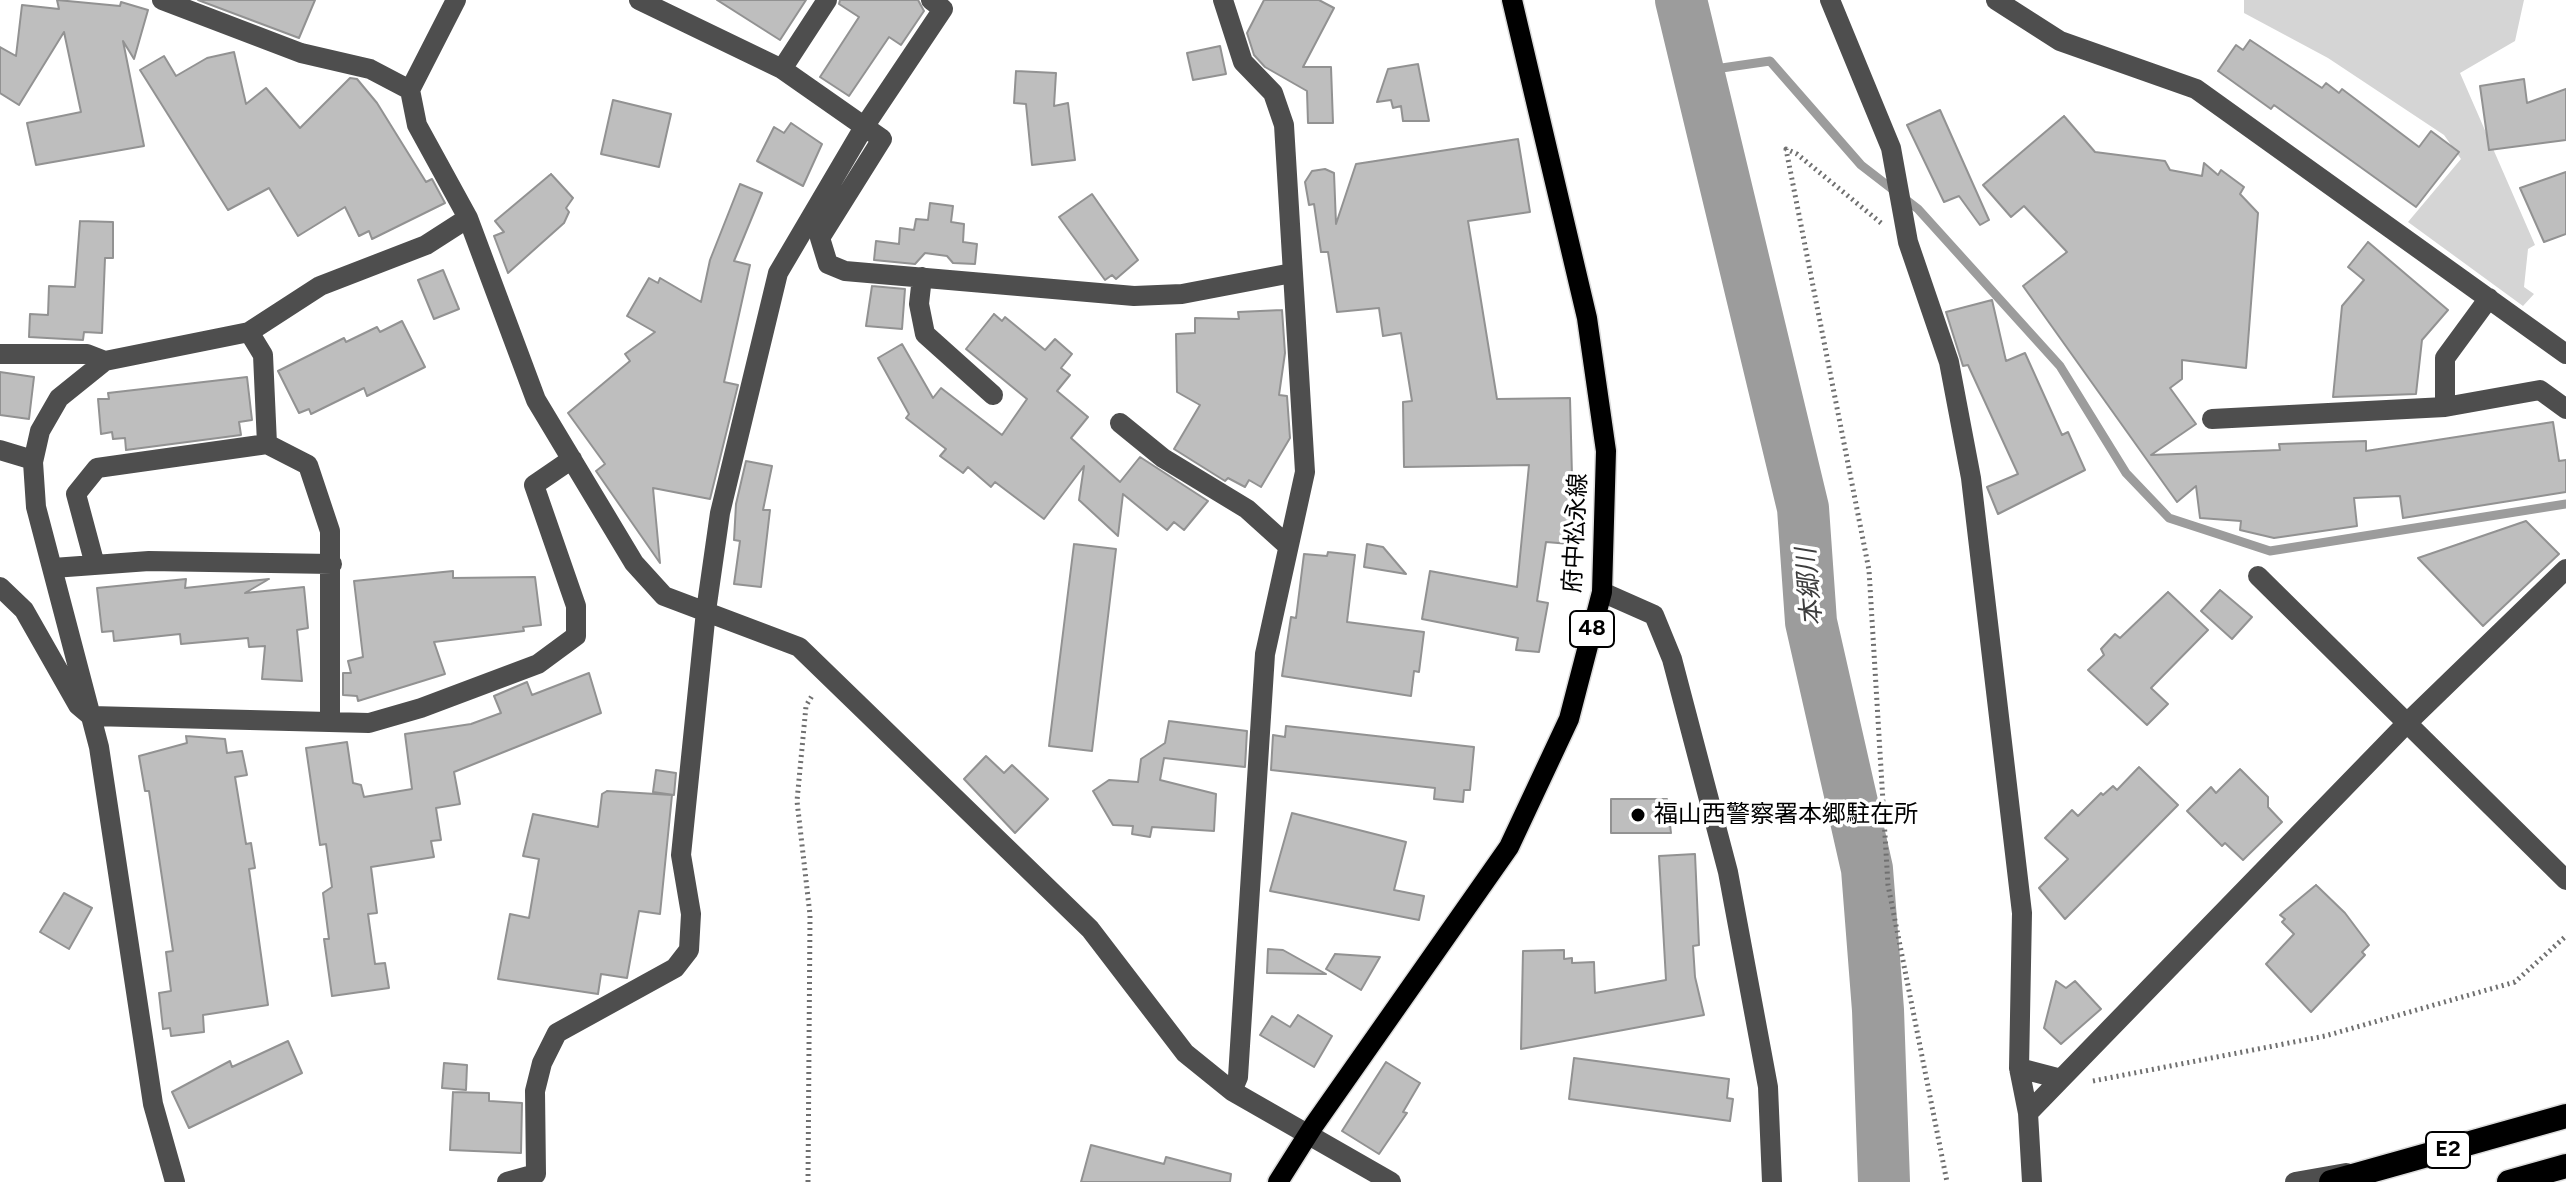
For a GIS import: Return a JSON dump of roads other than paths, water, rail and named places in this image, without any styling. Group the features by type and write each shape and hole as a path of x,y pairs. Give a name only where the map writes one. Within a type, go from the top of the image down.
{"highway":[{"name":"E2","path":"2331,1182 2566,1116"},
{"path":"2509,1182 2566,1166"}],"main road":[{"name":"府中松永線","path":"1278,1182 1307,1135 1509,847 1569,719 1602,592 1606,451 1587,318 1512,0"}],"street":[{"path":"162,0 301,53 370,69 410,90"},
{"path":"456,0 410,90 417,125 468,218 536,400 634,563 664,596 799,647 1090,929 1185,1053 1232,1091 1391,1182"},
{"path":"639,0 782,69 882,139 820,238 828,264 845,271 1134,296 1182,294 1292,273"},
{"path":"782,69 827,0"},
{"path":"507,1182 536,1174 535,1091 542,1063 557,1033 675,968 689,950 691,914 681,855 706,611 720,513 778,273 864,127 943,9 931,0"},
{"path":"1223,0 1243,62 1273,93 1284,125 1305,472 1265,654 1238,1077 1232,1091"},
{"path":"1830,0 1891,148 1908,242 1949,362 1971,478 2022,913 2019,1068 2028,1113 2032,1182"},
{"path":"1996,0 2060,41 2196,89 2566,354"},
{"path":"175,1182 153,1104 99,747 36,507 33,460 40,431 59,398 105,361 249,332 320,286 426,245 468,218"},
{"path":"922,277 919,304 925,334 993,395"},
{"path":"2445,407 2445,358 2489,298"},
{"path":"249,332 263,355 267,444"},
{"path":"0,354 87,354 105,361"},
{"path":"2212,419 2445,407 2540,390 2566,409"},
{"path":"1120,423 1163,458 1247,509 1288,546"},
{"path":"91,556 76,494 97,468 267,444 308,465 330,531 330,719"},
{"path":"0,450 33,460"},
{"path":"0,587 24,610 78,705 91,716 330,719 369,723 421,708 538,664 576,636 576,606 534,485 572,459"},
{"path":"53,568 91,556 149,561 332,564"},
{"path":"2028,1113 2407,723 2566,569"},
{"path":"2258,576 2566,880"},
{"path":"1602,592 1654,615 1672,659 1731,887 1768,1087 1772,1182"},
{"path":"2019,1068 2061,1079"},
{"path":"2295,1182 2412,1160"}],"waterway":[{"name":"本郷川","path":"1681,0 1803,508 1811,622 1867,869 1878,1010 1884,1182"},
{"path":"1701,71 1770,61 1861,165 1918,209 2060,366 2126,473 2169,518 2270,551 2566,504"}],"place":[{"name":"福山西警察署本郷駐在所","path":"1638,815"}]}
